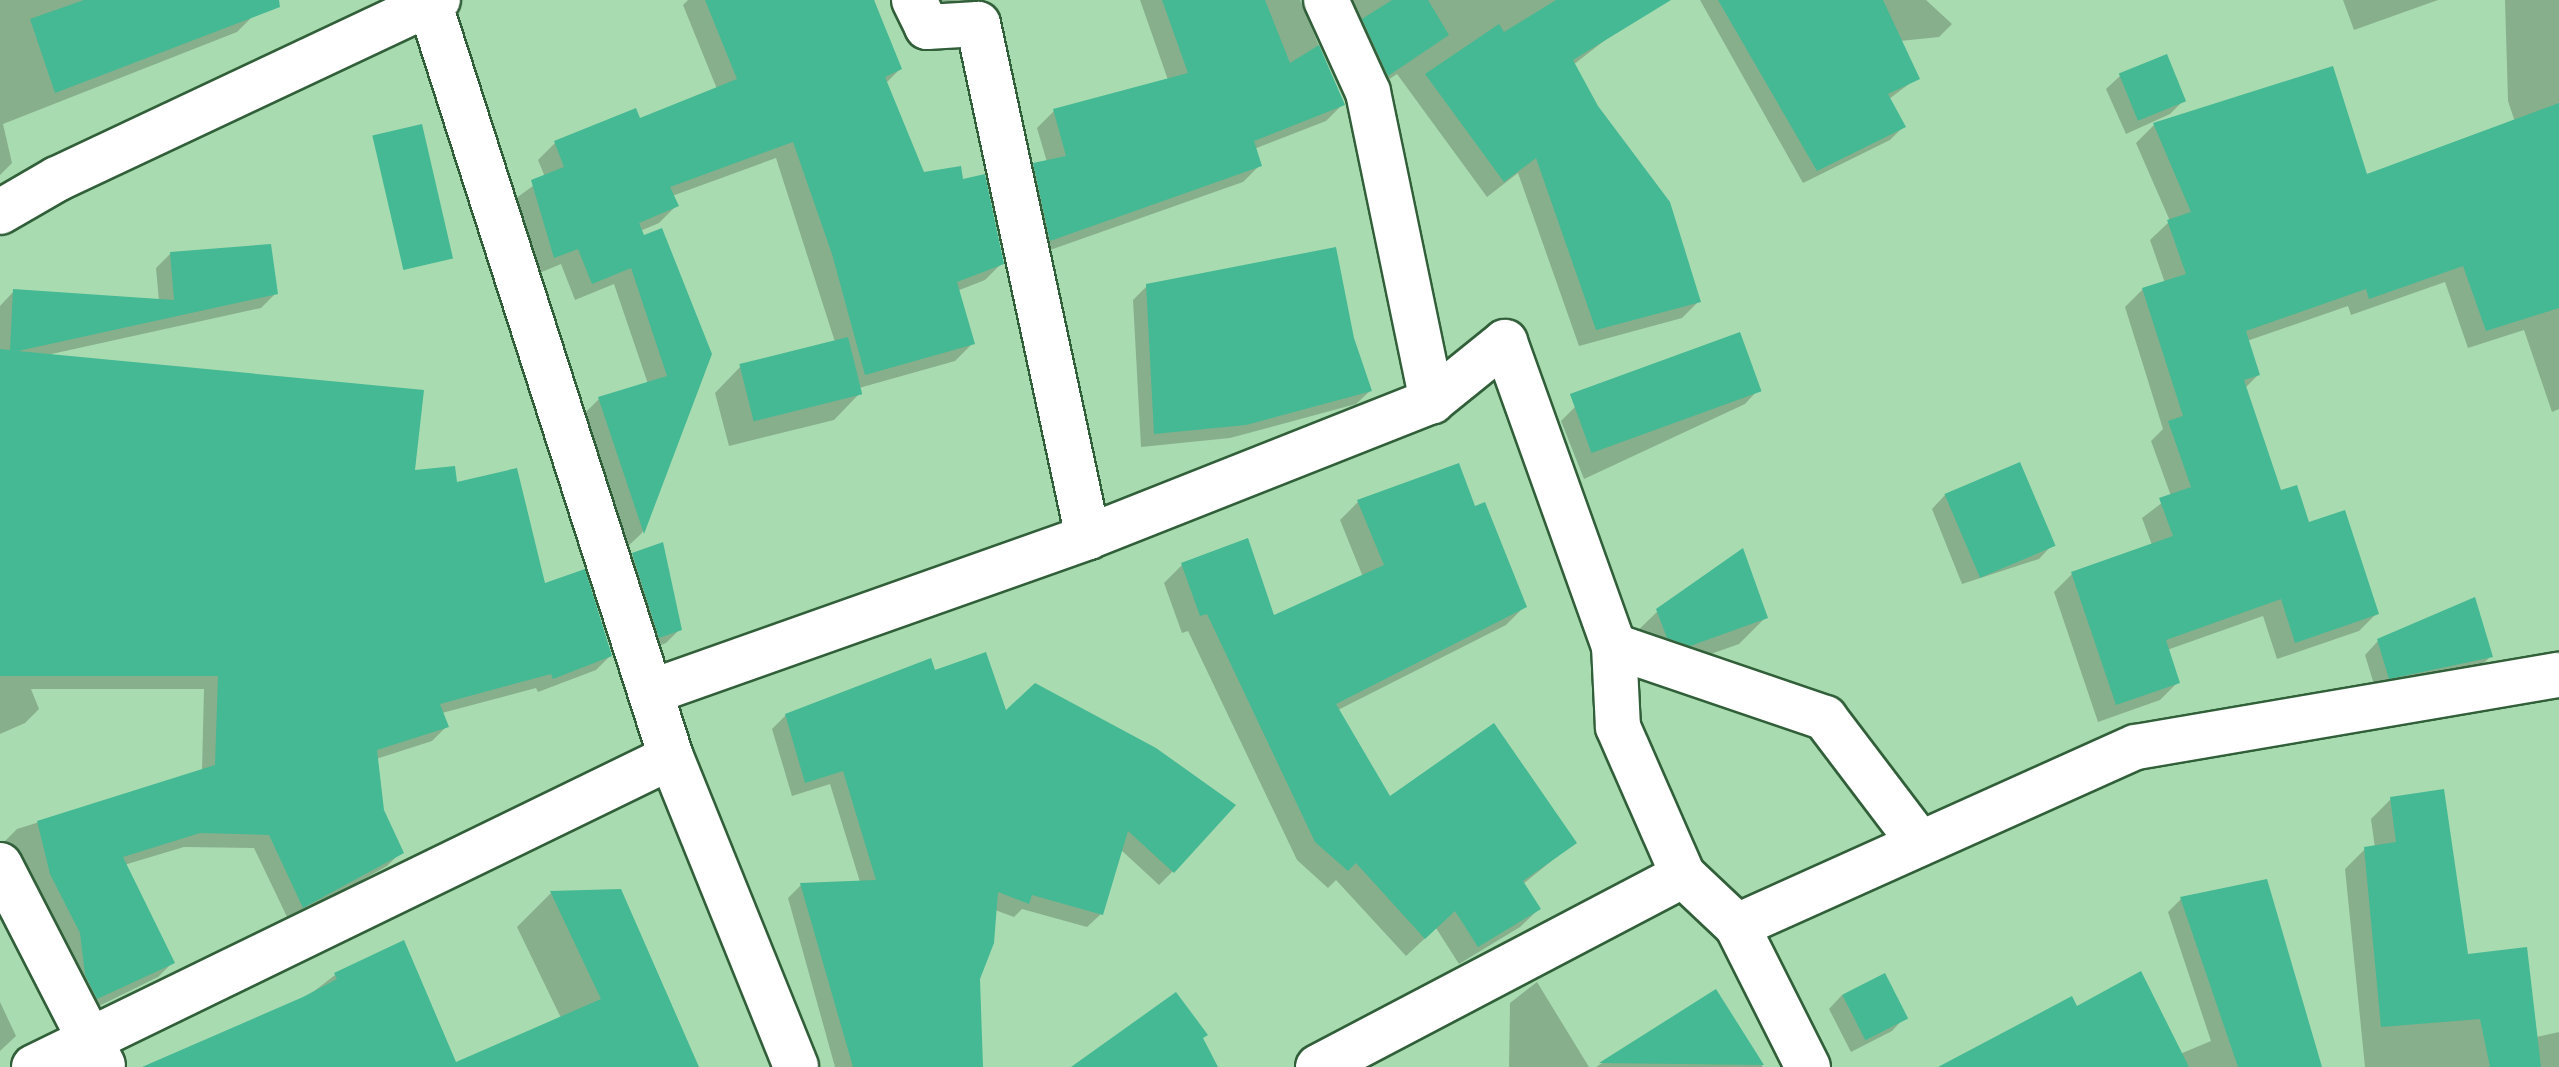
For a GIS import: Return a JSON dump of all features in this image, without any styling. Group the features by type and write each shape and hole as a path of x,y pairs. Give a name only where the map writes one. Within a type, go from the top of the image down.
{"street":[{"path":"914,0 927,27 978,24 1088,537"},
{"path":"1326,0 1368,92 1432,401"},
{"path":"0,212 57,179 434,2 671,757 796,1067"},
{"path":"651,692 1088,537 1432,401 1505,342 1614,646 1618,727 1683,875 1737,926 1808,1067"},
{"path":"1614,646 1825,718 1920,843"},
{"path":"1737,926 2136,747 2559,675"},
{"path":"34,1067 98,1053 671,757"},
{"path":"0,865 98,1053"},
{"path":"1318,1067 1683,875"}],"building":[{"path":"84,0 279,0 280,7 55,93 30,19"},
{"path":"705,0 874,0 902,69 885,77 924,172 961,166 963,179 985,174 1004,264 957,282 975,344 865,375 832,254 793,142 670,187 679,206 639,223 644,235 662,228 712,354 644,534 598,397 667,376 631,268 592,284 578,249 554,258 531,180 564,167 554,141 636,108 640,118 737,79"},
{"path":"1162,0 1265,0 1290,63 1319,45 1345,105 1254,141 1262,166 1050,241 1033,163 1066,156 1053,109 1188,73"},
{"path":"1392,0 1428,0 1449,35 1388,76 1362,19"},
{"path":"1556,0 1671,0 1573,60 1598,106 1670,202 1701,302 1596,330 1536,158 1504,182 1425,74 1499,24 1504,32"},
{"path":"1718,0 1883,0 1920,79 1888,94 1906,127 1817,171"},
{"path":"2167,54 2186,101 2138,121 2119,73"},
{"path":"2333,66 2367,174 2559,103 2559,308 2486,331 2463,266 2369,299 2366,289 2246,331 2260,375 2244,380 2281,490 2297,485 2309,522 2345,510 2379,614 2295,643 2281,599 2166,640 2180,683 2116,705 2071,572 2173,536 2159,498 2191,487 2168,421 2183,416 2142,288 2186,274 2167,220 2191,212 2153,123"},
{"path":"422,124 453,258 403,270 372,135"},
{"path":"271,244 278,294 18,351 424,390 415,470 455,466 457,482 517,468 545,583 585,569 612,656 553,679 551,674 440,704 449,727 377,750 384,810 404,853 303,908 269,835 200,833 123,857 175,963 97,999 85,975 80,933 50,874 37,821 215,765 218,676 0,676 0,349 10,350 13,289 174,300 170,252"},
{"path":"1336,247 1354,338 1372,391 1246,425 1154,434 1146,284"},
{"path":"1740,332 1762,391 1591,453 1570,394"},
{"path":"848,337 862,394 754,421 739,364"},
{"path":"2020,462 2056,546 1980,578 1945,494"},
{"path":"1459,463 1475,506 1485,502 1527,607 1336,704 1390,796 1494,723 1577,843 1523,881 1541,909 1478,947 1455,911 1425,939 1356,863 1348,871 1315,842 1207,614 1200,616 1181,563 1248,538 1274,615 1384,565 1357,500"},
{"path":"663,542 682,630 659,638 632,553"},
{"path":"1743,548 1768,618 1690,646 1667,638 1656,609"},
{"path":"2475,597 2493,657 2389,679 2377,639"},
{"path":"986,652 1006,710 1035,683 1156,748 1236,805 1174,873 1128,831 1103,915 1032,895 1029,904 998,892 994,943 980,979 983,1067 853,1067 800,883 876,880 843,771 805,783 785,714 931,658 935,670"},
{"path":"2444,789 2468,954 2527,947 2541,1067 2490,1067 2480,1019 2381,1027 2364,847 2396,842 2390,797"},
{"path":"2267,879 2322,1067 2238,1067 2180,897"},
{"path":"621,889 699,1067 142,1067 303,997 337,979 334,973 404,940 456,1062 601,999 550,891"},
{"path":"2141,971 2189,1067 1938,1067 2072,996 2077,1006"},
{"path":"1885,973 1908,1018 1865,1040 1842,995"},
{"path":"1716,989 1764,1065 1599,1063"},
{"path":"1176,992 1208,1035 1203,1038 1218,1067 1071,1067"}]}
